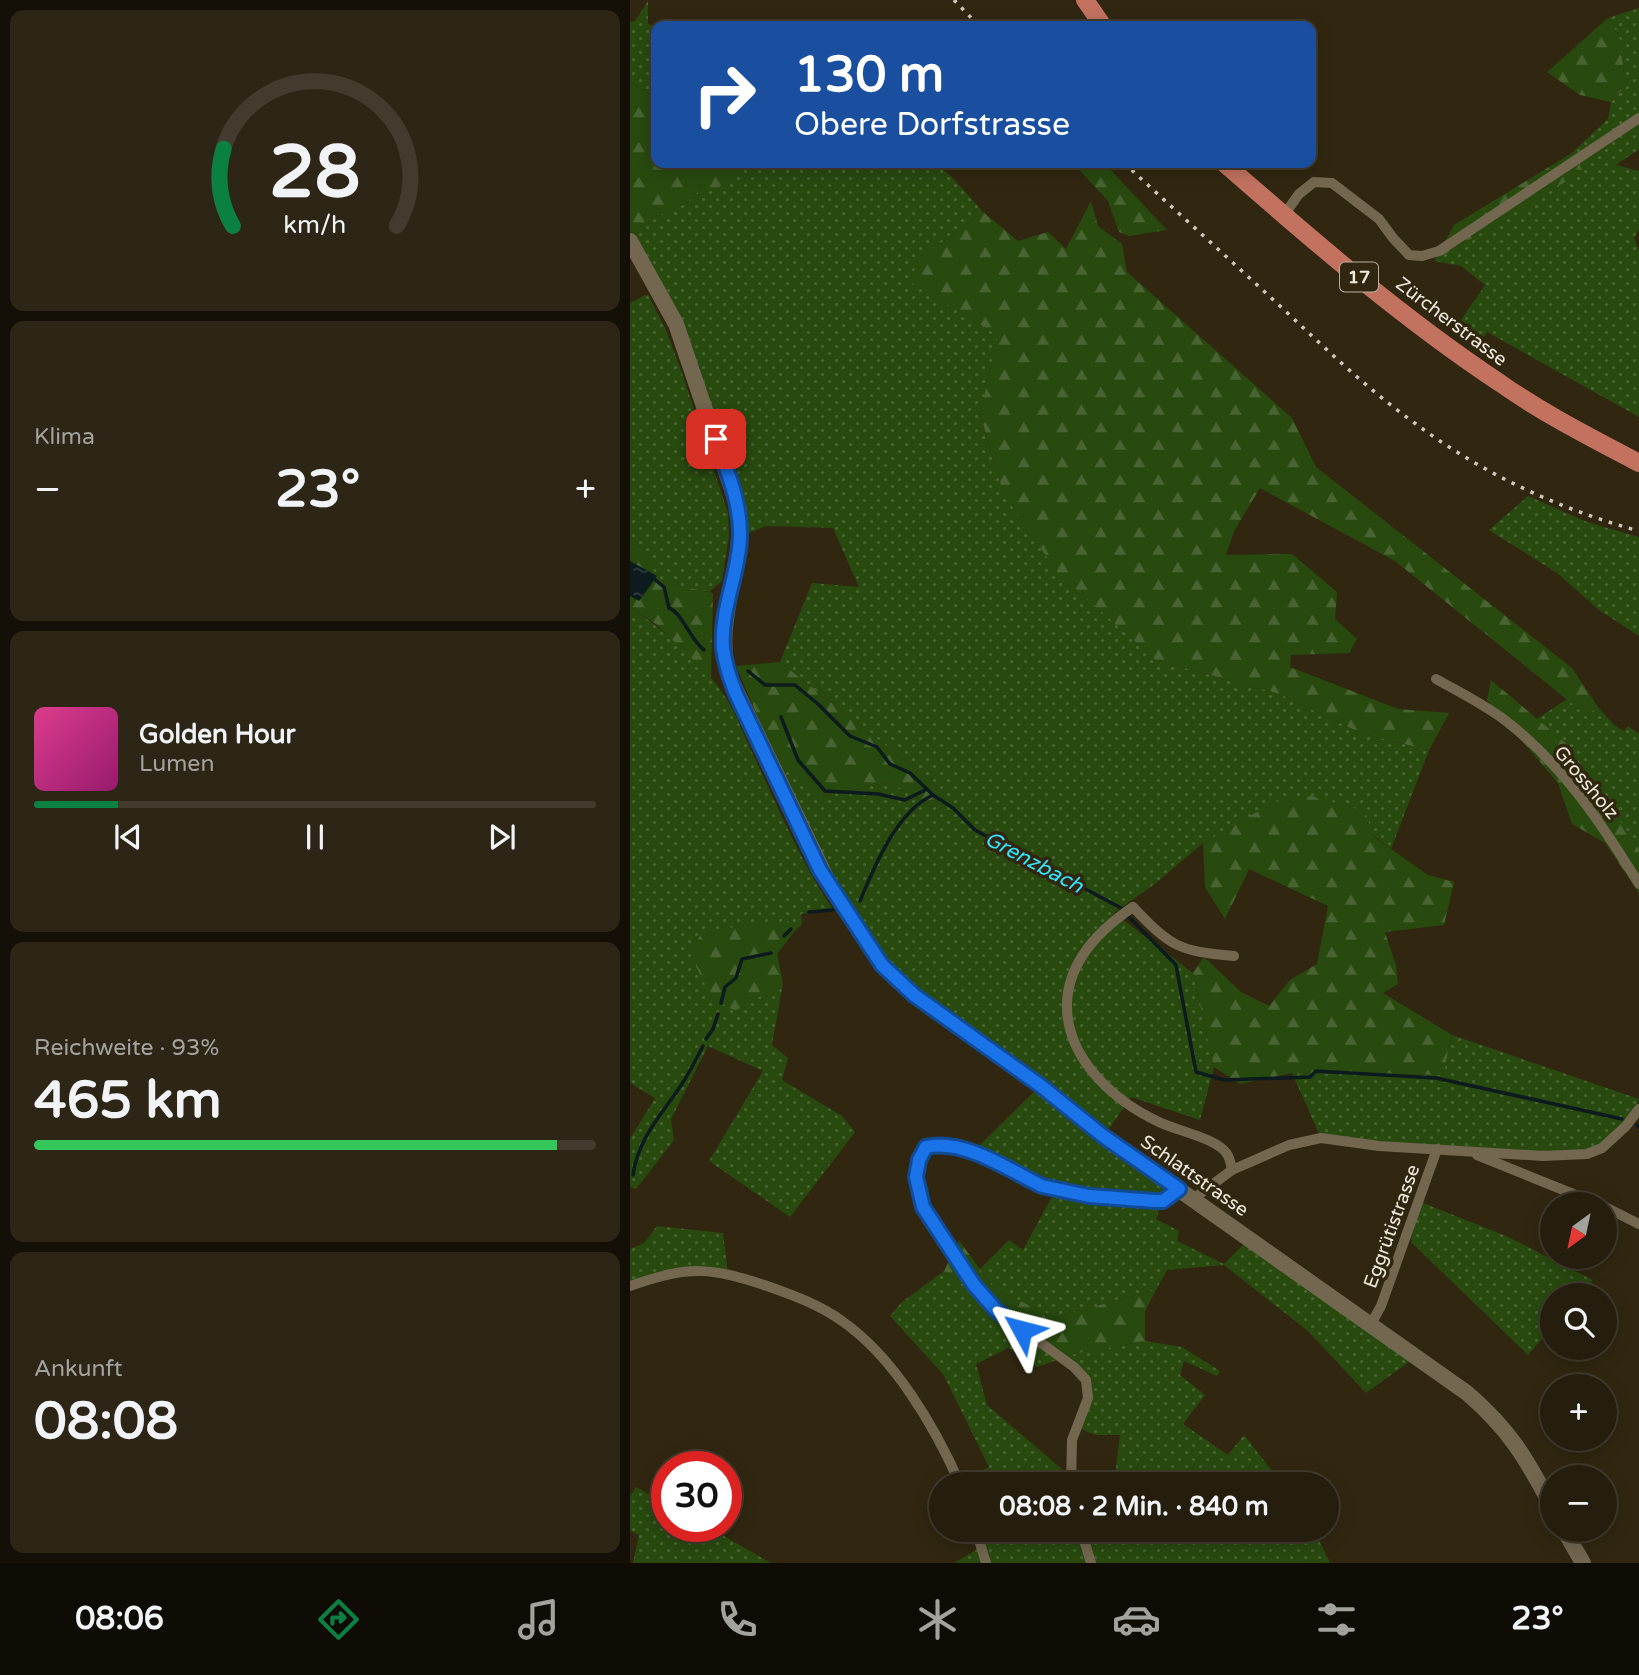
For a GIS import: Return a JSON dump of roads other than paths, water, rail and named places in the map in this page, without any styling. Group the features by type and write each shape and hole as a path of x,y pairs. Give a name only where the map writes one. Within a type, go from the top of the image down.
{"main road":[{"path":"1085,0 1099,21"},
{"name":"Zürcherstrasse","path":"1230,168 1438,340 1490,377 1581,433 1639,463"}],"street":[{"path":"1284,215 1299,194 1314,182 1332,183 1379,219 1392,238 1409,255 1422,256 1439,251 1639,118"},
{"name":"Schlattstrasse","path":"630,241 676,324 738,507 739,554 723,636 729,676 820,870 882,965 914,995 1041,1086 1103,1136 1467,1393 1507,1431 1540,1485"},
{"name":"Grossholz","path":"1436,679 1505,720 1558,768 1611,838 1639,884"},
{"path":"1232,1170 1228,1155 1220,1147 1158,1122 1100,1080 1085,1062 1072,1039 1068,993 1076,968 1090,945 1111,923 1133,907 1175,946 1189,951 1234,956"},
{"name":"Eggrütistrasse","path":"1371,1324 1381,1306 1437,1149 1543,1156 1587,1154 1602,1148 1626,1126 1639,1109"},
{"path":"1193,1199 1232,1170 1289,1145 1321,1138 1379,1146 1437,1149"},
{"path":"1071,1472 1072,1440 1088,1398 1086,1380 1074,1367 996,1310 974,1285 923,1207 916,1177 919,1160 926,1147 940,1144 958,1147 1056,1191 1163,1201 1179,1189"},
{"path":"1468,1151 1569,1192"},
{"path":"1617,1213 1639,1224"},
{"path":"630,1286 683,1272 712,1271 736,1276 792,1295 834,1315 866,1342 904,1386 930,1425 954,1472"},
{"path":"980,1542 986,1563"},
{"path":"1085,1542 1091,1563"},
{"path":"1571,1542 1583,1563"}],"water":[{"path":"630,561 657,576 639,601 630,596"}],"waterway":[{"path":"653,578 664,587 669,608 678,615 704,650"},
{"path":"748,671 765,685 795,685 850,736 877,747 890,764 910,773 933,795"},
{"path":"781,717 798,760 825,791 878,794 905,800 927,789"},
{"name":"Grenzbach","path":"860,901 888,841 908,814 933,795 953,808 975,830 1121,908"},
{"path":"809,912 833,910"},
{"path":"1128,916 1176,965 1196,1072 1224,1080 1310,1077 1316,1071 1436,1078 1622,1119"},
{"path":"784,936 791,929"},
{"path":"721,1003 725,987 736,978 742,959 771,953"},
{"path":"706,1039 718,1014"},
{"path":"633,1175 645,1138 685,1079 703,1046"}],"railway":[{"path":"954,0 974,21"},
{"path":"1129,168 1346,367 1416,424 1468,459 1523,488 1580,512 1639,531"}]}
